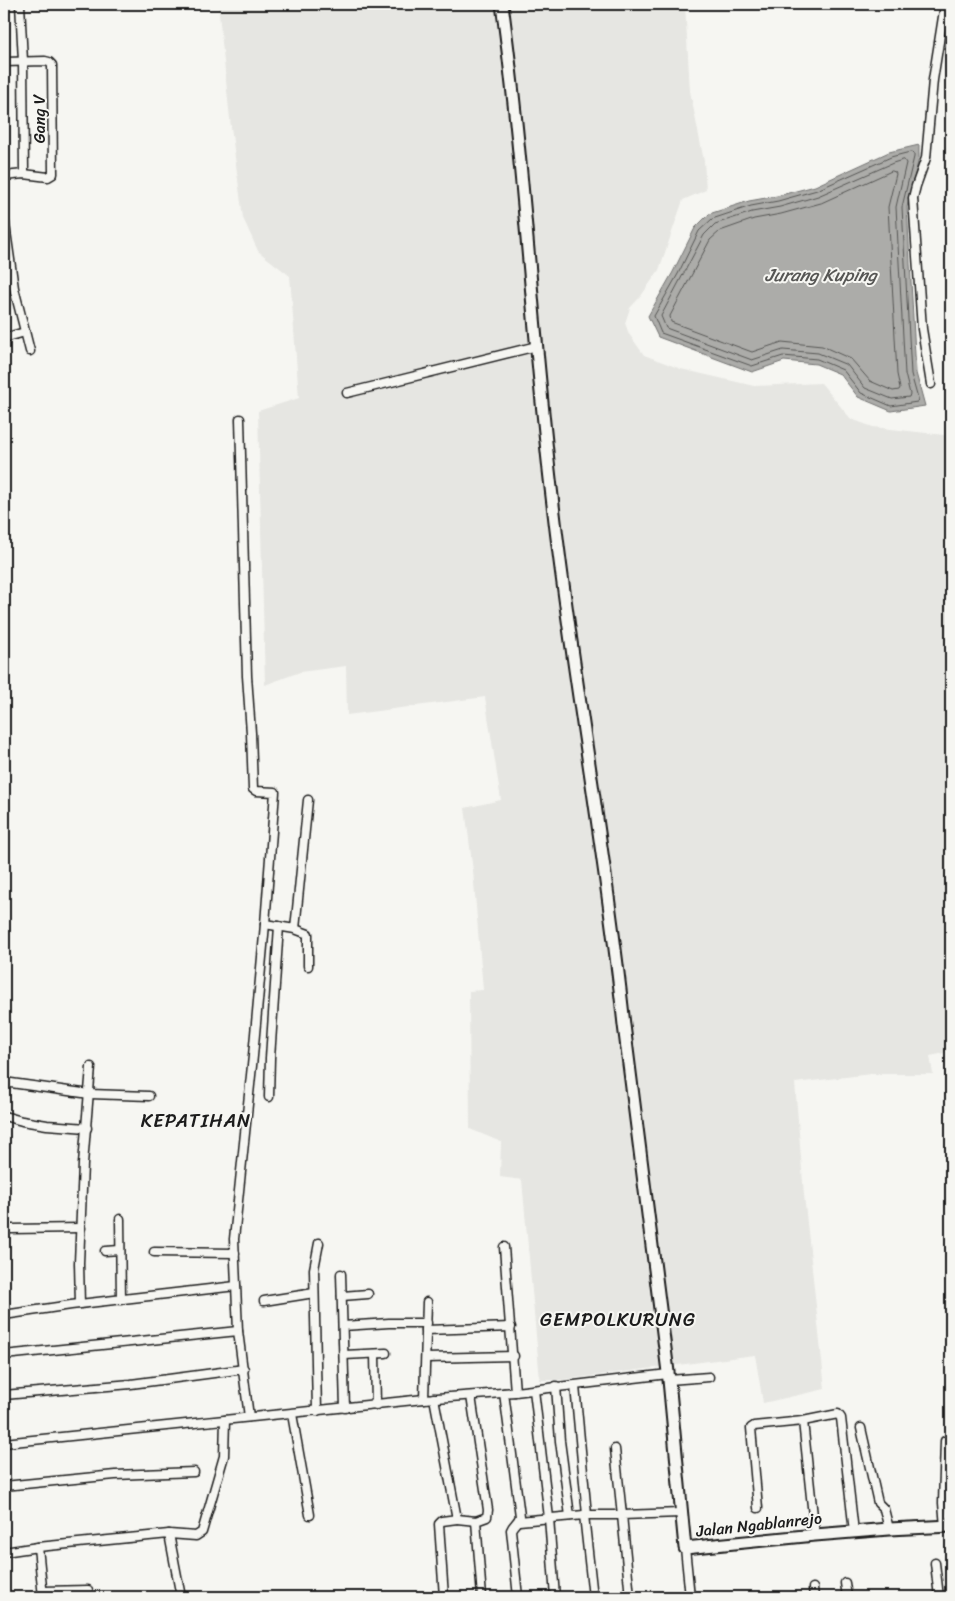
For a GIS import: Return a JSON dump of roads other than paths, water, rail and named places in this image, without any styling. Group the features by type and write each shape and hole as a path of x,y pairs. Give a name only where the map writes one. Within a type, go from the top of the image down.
{"street":[{"path":"4,176 24,174 20,4"},
{"name":"Jalan Ngablanrejo","path":"502,4 520,160 546,444 560,566 618,967 669,1377 685,1548 889,1529 948,1527"},
{"path":"931,384 922,329 913,198 926,158 933,80 945,4"},
{"path":"4,62 22,61"},
{"name":"Gang V","path":"22,61 45,61 51,63 53,68 53,174 48,177 24,174"},
{"path":"4,217 14,288 30,351"},
{"path":"4,338 25,332"},
{"path":"347,393 537,346"},
{"path":"240,420 247,676 252,733 253,789 256,791 276,792 245,1147 234,1239 238,1330 249,1417"},
{"path":"295,929 308,800"},
{"path":"265,924 295,929 308,934 308,966"},
{"path":"269,1097 279,926"},
{"path":"253,1056 270,1058"},
{"path":"80,1304 83,1164 92,1067"},
{"path":"4,1082 90,1094 149,1096"},
{"path":"4,1116 47,1125 87,1128"},
{"path":"120,1219 121,1300"},
{"path":"11,1229 81,1228"},
{"path":"317,1411 314,1270 319,1243"},
{"path":"504,1247 514,1356 515,1392"},
{"path":"105,1251 120,1250"},
{"path":"154,1252 235,1253"},
{"path":"341,1274 345,1408"},
{"path":"4,1315 236,1286"},
{"path":"264,1301 314,1293"},
{"path":"342,1296 368,1294"},
{"path":"424,1399 427,1302"},
{"path":"343,1326 390,1323 427,1327 511,1327"},
{"path":"4,1356 238,1330"},
{"path":"344,1355 386,1353"},
{"path":"375,1354 376,1405"},
{"path":"426,1358 514,1356"},
{"path":"4,1395 131,1384 244,1369"},
{"path":"4,1443 434,1398 515,1392 556,1386 575,1386 669,1377 709,1377"},
{"path":"556,1386 560,1440 570,1516"},
{"path":"575,1386 593,1597"},
{"path":"534,1390 549,1518 555,1597"},
{"path":"504,1393 520,1516 519,1522"},
{"path":"444,1597 439,1524 442,1521 457,1519 476,1521 487,1517 488,1510 471,1396"},
{"path":"434,1398 457,1519"},
{"path":"292,1414 310,1515"},
{"path":"758,1508 751,1428 838,1414 840,1416 854,1532"},
{"path":"4,1552 169,1534 196,1536 202,1532 224,1456 225,1420"},
{"path":"803,1421 815,1535"},
{"path":"861,1428 878,1503 884,1510 889,1529"},
{"path":"948,1527 944,1503 945,1441 951,1439"},
{"path":"615,1449 630,1597"},
{"path":"4,1486 115,1475 194,1472"},
{"path":"518,1597 511,1530 512,1526 519,1522 586,1515 622,1516 681,1513"},
{"path":"476,1521 482,1597"},
{"path":"169,1534 181,1597"},
{"path":"38,1547 43,1594 88,1590"},
{"path":"685,1548 690,1597"},
{"path":"935,1563 939,1597"},
{"path":"845,1583 847,1597"},
{"path":"813,1588 814,1597"}],"water":[{"name":"Jurang Kuping","path":"919,145 919,158 907,207 916,373 925,406 891,411 858,397 840,374 816,364 784,361 752,372 658,337 648,316 695,228 709,214 749,201 815,186 889,152"}],"district":[{"name":"KEPATIHAN","path":"196,1120"},
{"name":"GEMPOLKURUNG","path":"618,1319"}]}
